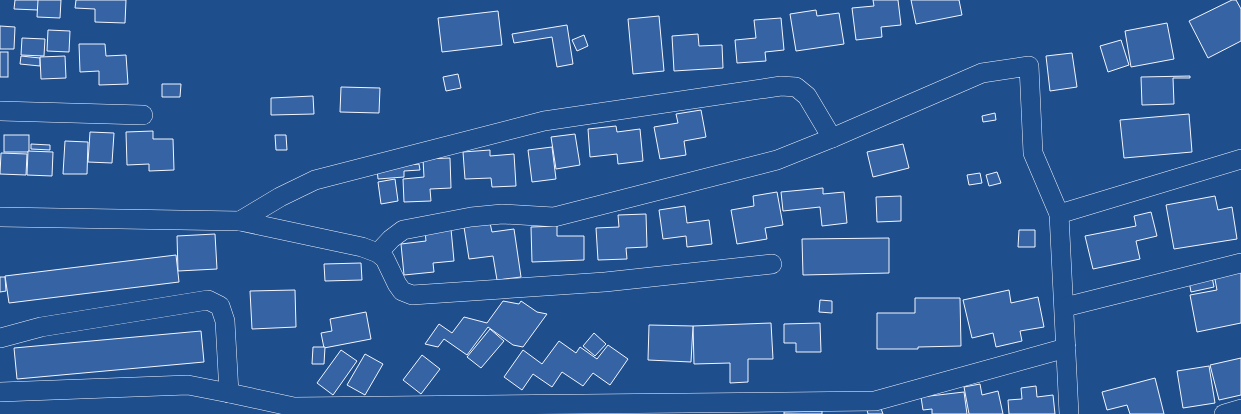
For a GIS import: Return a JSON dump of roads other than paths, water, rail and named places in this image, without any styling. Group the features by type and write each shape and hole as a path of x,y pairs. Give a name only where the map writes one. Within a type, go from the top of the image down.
{"street":[{"path":"378,253 402,230 471,217 502,214 554,217 777,160 832,138 982,73 1029,66 1032,153 1059,214 1065,308 1069,414"},
{"path":"240,221 280,197 315,180 544,121 781,86 796,87 807,96 832,138"},
{"path":"0,111 143,115"},
{"path":"1059,214 1241,159"},
{"path":"0,217 240,221 362,247 378,253 385,260 402,291 412,295 605,282 772,264"},
{"path":"1065,308 1241,264"},
{"path":"0,338 41,327 208,300 220,306 225,321 229,392"},
{"path":"0,392 188,385 229,392 294,407 875,401 1066,348"},
{"path":"1224,414 1241,409"}]}
